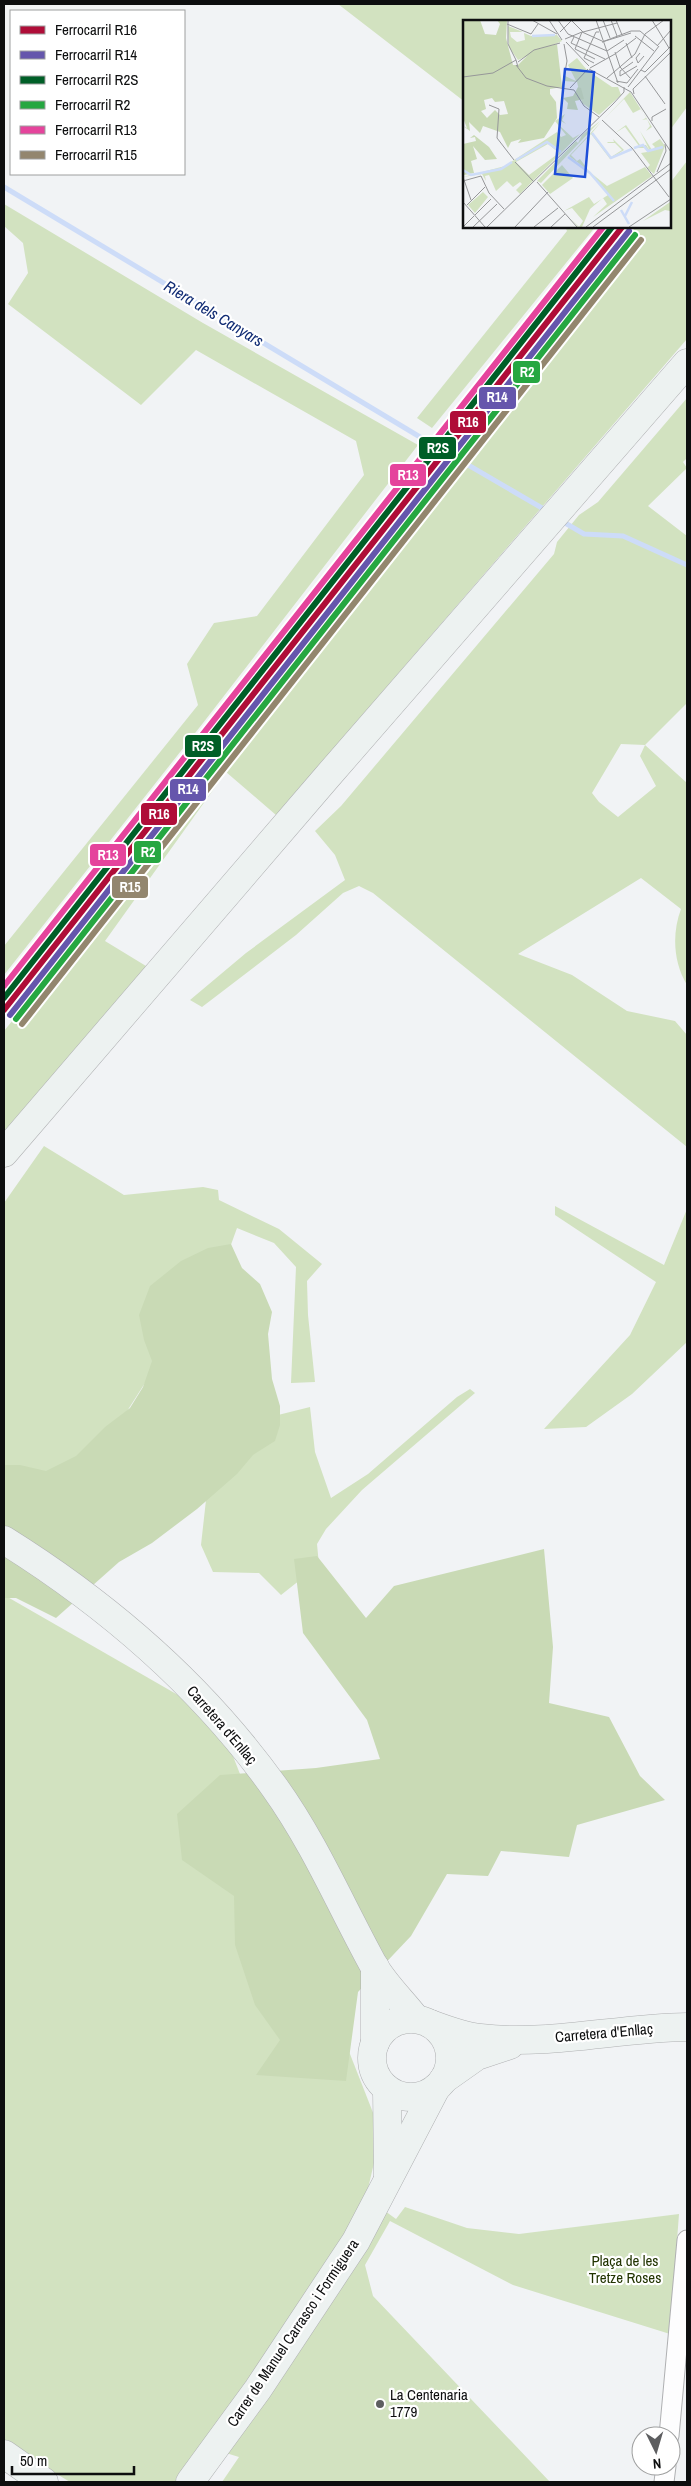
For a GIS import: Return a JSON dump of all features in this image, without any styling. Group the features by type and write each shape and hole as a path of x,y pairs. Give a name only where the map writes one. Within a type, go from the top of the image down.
{"street":[{"path":"4,1153 327,777 687,363"},
{"name":"Carretera d'Enllaç","path":"4,1540 45,1565 104,1608 159,1656 218,1718 275,1788 330,1876 375,1967 424,2022 478,2038 522,2041 607,2031 685,2032"},
{"name":"Carretera d'Enllaç","path":"375,1967 375,2043"},
{"path":"403,2020 424,2022 447,2042 450,2056 449,2066 440,2084 426,2094 413,2097 400,2095 387,2089 374,2068 372,2056 375,2043 382,2032 392,2024 403,2020"},
{"name":"Carretera d'Enllaç","path":"440,2084 477,2056 522,2041"},
{"name":"Carrer de Manuel Carrasco i Formiguera","path":"190,2482 258,2388 344,2260 440,2084"},
{"name":"Carrer de Manuel Carrasco i Formiguera","path":"387,2089 388,2177"},
{"path":"670,2426 687,2240"},
{"path":"4,2454 44,2482"},
{"path":"4,2476 12,2482"}],"green space":[{"path":"338,4 687,4 687,107 671,129 671,20 463,20 463,100"},
{"path":"687,161 687,339 276,815 226,772 105,941 146,966 88,1040 4,1135 4,1031 85,931 634,228 671,228 671,182"},
{"path":"4,204 203,323 418,445 203,723 4,975 4,946 198,705 187,664 214,623 257,616 364,475 356,441 196,350 141,405 8,304 28,273 23,243 4,226"},
{"path":"566,228 594,228 432,428 417,418 567,231"},
{"path":"687,398 687,458 683,462 687,468 648,506 687,536 687,703 645,745 687,783 687,985 679,967 675,947 676,928 681,909 641,878 518,954 572,975 627,1011 675,1021 687,1035 687,1147 373,893 359,886 343,893 296,935 202,1007 190,1000 246,953 345,880 335,855 315,831 341,806 554,554 557,542 579,515 598,502","holes":["621,744 645,745 640,756 656,786 618,817 599,802 592,793"]},
{"path":"44,1146 124,1195 203,1187 218,1190 219,1200 279,1229 322,1264 307,1281 308,1315 315,1382 291,1383 296,1267 274,1243 237,1228 228,1253 122,1419 82,1458 41,1478 4,1480 4,1203"},
{"path":"555,1206 664,1265 687,1209 687,1342 632,1394 586,1427 544,1429 630,1335 656,1282 555,1215"},
{"path":"231,1244 242,1268 260,1284 272,1312 268,1334 272,1379 280,1406 280,1425 275,1441 253,1455 237,1474 197,1509 152,1543 119,1562 56,1618 16,1598 4,1598 4,1465 20,1465 46,1471 76,1456 105,1427 130,1408 143,1387 152,1361 144,1340 139,1315 150,1286 181,1261 208,1248"},
{"path":"470,1389 475,1393 362,1490 326,1529 317,1544 319,1565 281,1595 259,1573 213,1572 201,1545 207,1491 274,1416 310,1407 315,1452 331,1498 368,1474 457,1397"},
{"path":"544,1549 553,1647 549,1703 609,1717 640,1776 665,1800 577,1825 569,1857 501,1851 488,1876 447,1874 411,1936 358,1992 346,2081 256,2075 280,2040 255,2005 235,1945 234,1896 182,1860 177,1814 220,1775 316,1768 380,1759 367,1720 303,1633 294,1559 317,1556 366,1618 394,1586"},
{"path":"4,1595 218,1718 381,2133 366,2197 306,2307 179,2482 70,2482 4,2442"},
{"name":"Plaça de les Tretze Roses","path":"405,2207 467,2228 519,2234 679,2214 670,2334 513,2285 390,2221 365,2265 373,2296 550,2482 222,2482 239,2457 226,2453 385,2211 396,2219"}],"waterway":[{"name":"Riera dels Canyars","path":"4,187 425,440"},
{"name":"Riera dels Canyars","path":"451,455 547,511"},
{"name":"Riera dels Canyars","path":"560,520 584,534 623,536 687,565"}],"rail line":[{"name":"R13","path":"4,986 602,228"},
{"name":"R2S","path":"4,998 611,228"},
{"name":"R16","path":"4,1010 621,228"},
{"name":"R14","path":"10,1015 629,231"},
{"name":"R2","path":"16,1019 635,235"},
{"name":"R15","path":"22,1024 641,240"}],"place":[{"name":"La Centenaria 1779","path":"380,2404"}]}
